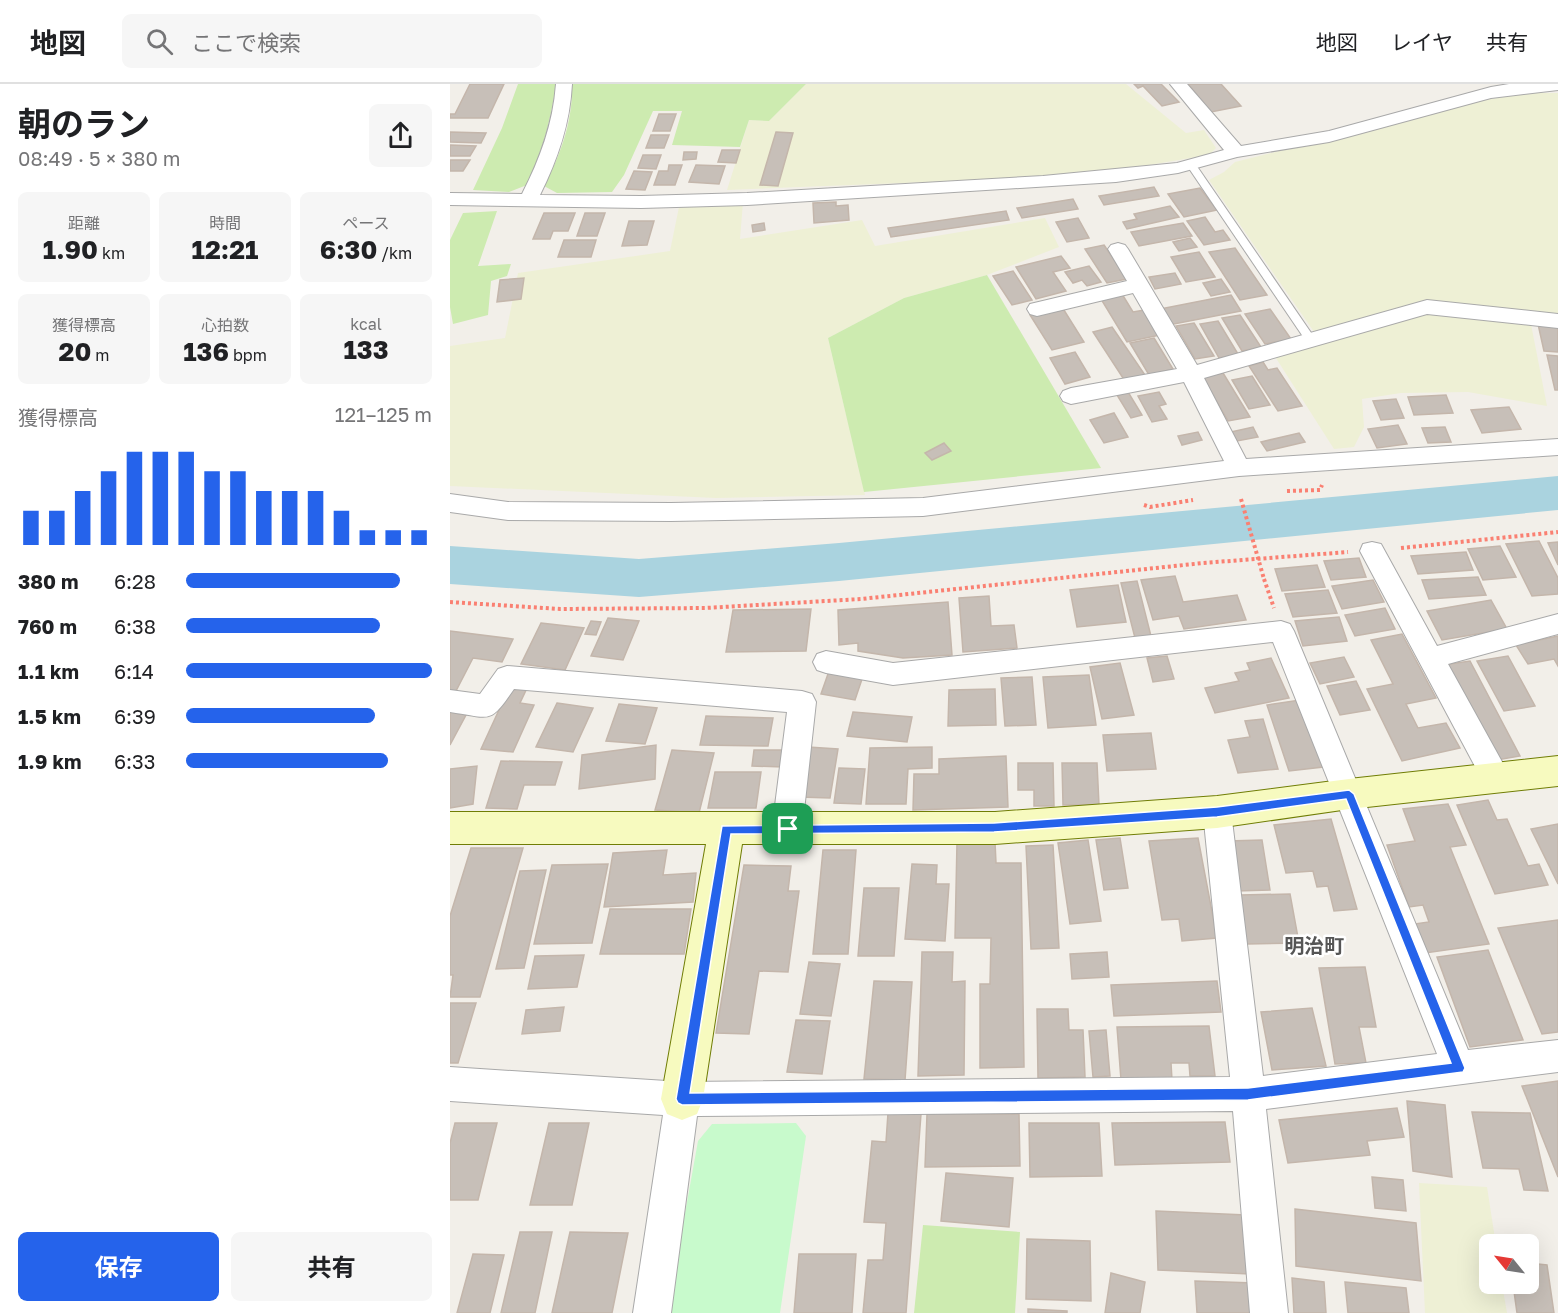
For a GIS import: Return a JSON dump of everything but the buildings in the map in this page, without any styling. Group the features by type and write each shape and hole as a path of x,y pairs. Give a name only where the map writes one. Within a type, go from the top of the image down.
{"street":[{"path":"528,200 553,147 561,118 564,84"},
{"path":"1178,84 1236,152"},
{"path":"450,199 640,202 759,198 1106,177 1191,164 1236,152 1295,143 1372,125 1495,90 1558,85"},
{"path":"1118,249 1191,374 1239,468"},
{"path":"1038,309 1139,285"},
{"path":"1071,396 1191,374 1427,308 1558,321"},
{"path":"450,503 520,511 671,512 923,507 1239,468 1558,447"},
{"path":"1372,551 1496,778"},
{"path":"1432,658 1558,624"},
{"path":"826,662 892,674 1281,631 1459,1068"},
{"path":"450,701 487,706 507,677 802,702 788,829"},
{"path":"450,828 726,830 994,828 1217,812 1349,794 1558,771"},
{"path":"1217,812 1269,1313"},
{"path":"652,1313 682,1099 726,830"},
{"path":"450,1084 682,1099 1248,1094 1558,1056"}],"lane":[{"path":"1191,164 1312,342"}],"path":[{"path":"1241,499 1264,579"},
{"path":"450,602 560,609 705,608 861,599 1203,563 1372,551 1558,532"}],"green space":[{"path":"518,84 556,84 545,136 527,185 509,192 473,190 502,128"},
{"path":"572,84 806,84 769,121 749,120 740,147 672,145 682,111 653,111 624,175 612,192 557,193 544,186 565,137 572,98"},
{"path":"806,84 1126,84 1186,133 1204,130 1216,148 1209,155 1149,165 1031,178 727,190 749,120 769,121"},
{"path":"1527,93 1558,93 1558,317 1529,314 1547,406 1468,392 1401,393 1362,399 1364,427 1354,447 1334,449 1274,355 1321,342 1209,180 1224,172 1235,162 1485,100"},
{"path":"743,202 740,239 862,220 875,246 1045,218 1059,247 987,275 904,298 828,338 865,495 716,498 450,486 450,346 505,338 518,273 670,251 679,207"},
{"path":"497,211 478,266 511,264 507,276 491,281 488,315 453,324 450,307 450,240 463,213"},
{"path":"987,275 1101,468 864,492 828,338 904,298"},
{"path":"796,1123 806,1136 780,1313 667,1313 698,1141 712,1124"},
{"path":"1419,1183 1487,1187 1494,1234 1479,1234 1479,1294 1504,1294 1507,1313 1425,1313"},
{"path":"923,1225 1020,1232 1015,1313 914,1313"}],"waterway":[{"path":"450,565 639,578 839,562 1558,493"}],"district":[{"name":"明治町","path":"1314,945"}],"route":[{"path":"1349,794 1459,1068 1248,1094 682,1099 726,830 788,829 994,828 1217,812 1349,794"}]}
